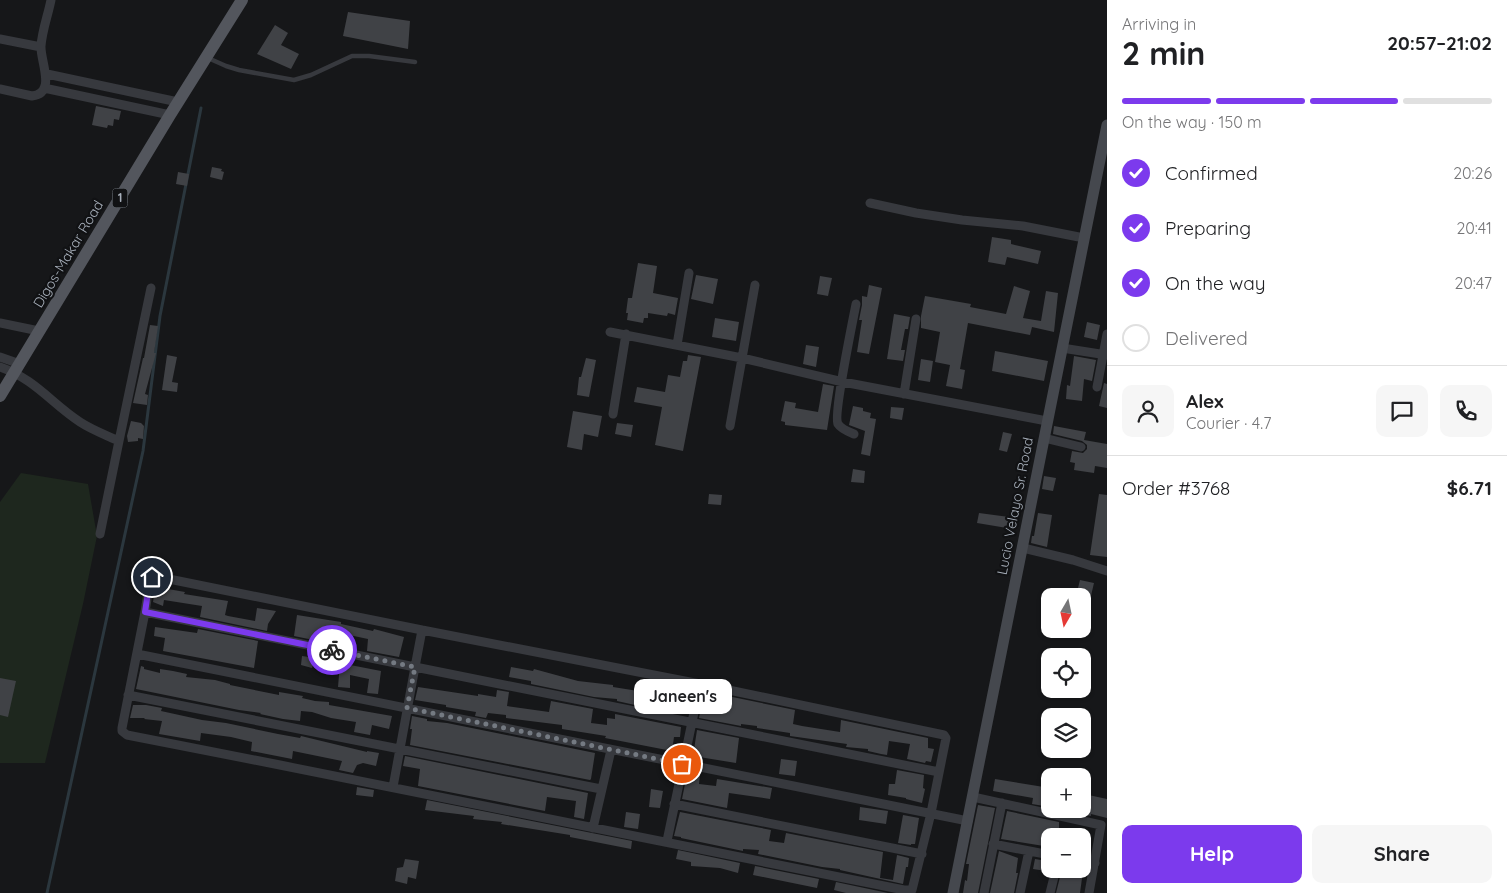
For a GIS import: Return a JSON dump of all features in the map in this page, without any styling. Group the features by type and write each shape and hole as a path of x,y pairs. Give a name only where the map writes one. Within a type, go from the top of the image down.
{"main road":[{"name":"Digos-Makar Road","path":"0,396 170,114 241,1"},
{"name":"Lucio Velayo Sr. Road","path":"953,893 1106,132"}],"street":[{"path":"0,90 32,96 37,95 44,88 47,74 41,47 50,0"},
{"path":"0,39 41,47"},
{"path":"47,74 178,102"},
{"path":"44,88 170,114"},
{"path":"870,203 916,213 1023,226 1084,238"},
{"path":"677,345 689,273"},
{"path":"730,426 755,285"},
{"path":"100,534 151,288"},
{"path":"854,434 842,428 837,423 836,418 838,395 843,382 856,304"},
{"path":"904,394 916,319"},
{"path":"0,323 39,331"},
{"path":"610,332 742,358 843,382 1047,421"},
{"path":"614,414 626,334"},
{"path":"1097,387 1105,354 1107,334"},
{"path":"1062,348 1105,354"},
{"path":"0,358 17,368 80,422 119,441"},
{"path":"0,367 17,368"},
{"path":"1044,438 1081,447"},
{"path":"1023,548 1107,570"},
{"path":"154,576 700,684 944,735 946,738 914,888 907,891 667,841 127,735 122,731 122,728 145,612 150,580 154,576"},
{"path":"145,612 939,772"},
{"path":"393,787 422,630"},
{"path":"137,654 968,821"},
{"path":"667,841 700,684"},
{"path":"128,695 601,789"},
{"path":"593,828 611,750"},
{"path":"973,796 1101,825 1089,893"},
{"path":"984,893 1002,803"},
{"path":"674,804 922,854"},
{"path":"994,844 1041,853"},
{"path":"1020,893 1029,851"},
{"path":"1091,862 1095,863"},
{"path":"1050,893 1054,878"}],"lane":[{"path":"206,57 239,70 294,80 311,75 352,56 369,56 415,62"}],"shaded area":[{"path":"21,473 88,484 97,536 83,604 45,763 0,763 0,502"}],"building":[{"path":"348,12 410,21 408,49 343,36"},
{"path":"275,25 288,33 281,45 299,54 291,69 257,54"},
{"path":"96,106 121,111 119,120 114,119 113,126 108,125 107,128 92,125"},
{"path":"212,167 222,169 221,171 224,172 222,180 210,177"},
{"path":"178,172 189,174 187,186 176,184"},
{"path":"992,237 1011,240 1011,244 1041,251 1038,264 1007,257 1005,265 988,262"},
{"path":"638,263 657,266 653,293 678,298 675,315 668,313 667,316 648,313 648,318 644,318 643,323 627,320 628,298 632,298"},
{"path":"696,275 718,279 713,304 691,299"},
{"path":"820,276 832,278 828,296 817,294"},
{"path":"869,285 882,288 869,354 857,352 862,320 859,320 862,296 867,297"},
{"path":"1014,286 1030,291 1023,318 1041,321 1046,291 1058,293 1054,332 1032,327 1030,335 968,323 960,369 965,370 962,389 946,386 950,365 935,362 940,332 921,328 925,296 971,304 970,307 1006,314"},
{"path":"894,314 910,317 908,329 905,329 901,350 905,350 903,361 887,359"},
{"path":"715,318 739,322 736,341 712,337"},
{"path":"1087,322 1100,325 1097,340 1084,337"},
{"path":"150,325 158,326 154,353 156,353 145,394 148,395 147,405 133,403"},
{"path":"806,345 819,347 816,367 803,364"},
{"path":"995,351 1048,361 1044,381 992,371"},
{"path":"167,355 177,357 172,382 178,383 177,392 162,390"},
{"path":"688,355 701,357 683,451 655,445 662,407 634,402 637,387 665,392 668,375 680,377 683,361 687,361"},
{"path":"1074,356 1096,360 1092,381 1084,379 1082,401 1066,399 1067,385 1070,386"},
{"path":"586,358 596,360 589,397 577,395 579,377 581,377"},
{"path":"921,359 933,361 930,382 918,380"},
{"path":"1104,383 1107,384 1107,408 1099,406"},
{"path":"823,384 834,386 827,430 785,425 785,422 781,421 785,401 796,403 795,408 818,412"},
{"path":"853,406 863,408 863,411 871,413 870,418 876,419 870,456 861,454 865,431 849,425"},
{"path":"891,407 904,408 902,420 890,418"},
{"path":"573,411 602,416 598,437 584,434 582,450 567,447"},
{"path":"131,421 141,423 144,426 143,439 138,438 138,441 128,442 127,436"},
{"path":"617,423 633,425 631,437 615,434"},
{"path":"1054,426 1086,432 1084,440 1107,444 1107,468 1095,466 1094,473 1074,470 1075,463 1070,462 1072,451 1083,453 1087,449 1087,445 1082,441 1053,434"},
{"path":"1003,432 1012,434 1007,452 999,450"},
{"path":"853,469 865,471 864,483 851,482"},
{"path":"1044,476 1056,478 1053,491 1042,489"},
{"path":"709,494 722,495 721,505 708,504"},
{"path":"1099,494 1107,495 1107,557 1090,555"},
{"path":"979,513 1009,517 1007,528 977,523"},
{"path":"1038,513 1052,515 1047,547 1031,543"},
{"path":"1080,580 1094,583 1091,596 1091,588 1078,588"},
{"path":"155,589 168,589 185,592 184,594 228,601 225,615 255,621 257,608 276,611 268,624 267,631 200,617 202,606 164,600 163,606 153,602"},
{"path":"297,615 341,622 341,624 373,631 374,629 404,637 399,657 367,651 368,639 335,632 333,644 294,636"},
{"path":"155,627 197,633 198,629 258,641 254,668 163,651 165,638 154,636"},
{"path":"302,656 316,658 312,668 301,665"},
{"path":"340,663 381,671 378,694 367,693 369,679 350,675 350,688 338,687"},
{"path":"141,666 144,669 160,673 160,669 173,671 187,674 186,677 215,680 279,695 279,692 303,696 302,698 329,702 329,705 392,716 389,729 372,725 370,735 354,732 356,722 331,718 312,712 301,711 300,721 283,719 136,689"},
{"path":"511,667 533,671 534,669 578,681 613,685 613,687 638,691 635,705 617,701 617,699 594,697 531,684 531,681 509,677"},
{"path":"0,678 16,681 8,717 0,715"},
{"path":"418,687 496,697 497,690 509,692 507,706 549,712 551,701 593,709 591,723 607,725 607,718 615,719 615,714 681,727 680,737 674,737 672,751 605,738 606,736 562,729 562,725 506,718 506,715 488,713 486,718 475,716 476,712 415,700"},
{"path":"713,693 795,710 793,724 802,726 840,732 841,720 928,738 928,748 934,749 931,762 926,761 925,763 907,759 910,744 889,741 887,755 868,751 868,749 846,747 847,744 790,736 790,733 757,728 757,726 741,724 741,726 699,718 702,703 711,704"},
{"path":"655,694 672,698 673,695 685,699 680,714 652,708"},
{"path":"133,705 162,708 161,711 202,720 300,738 301,736 367,752 379,753 376,766 363,763 357,765 353,773 339,770 342,761 293,751 292,759 251,751 252,742 231,737 201,733 200,741 159,734 162,721 130,718"},
{"path":"412,716 427,719 427,721 447,723 595,753 591,779 410,745"},
{"path":"697,730 739,738 736,763 693,756"},
{"path":"405,756 588,793 584,819 574,817 576,801 547,797 545,811 418,786 420,769 403,766"},
{"path":"781,759 797,761 795,776 779,774"},
{"path":"897,770 924,775 923,788 925,789 922,803 888,795 889,784 895,784"},
{"path":"691,773 700,774 699,784 716,786 717,779 772,788 770,799 729,793 727,808 682,799 686,779 690,779"},
{"path":"995,779 1041,787 1041,806 1032,804 1033,798 993,791"},
{"path":"357,787 374,790 373,797 356,795"},
{"path":"651,789 663,791 660,808 649,807"},
{"path":"1091,796 1107,799 1107,818 1091,814"},
{"path":"427,800 632,841 631,849 570,837 570,835 501,824 502,822 473,819 474,816 425,810"},
{"path":"978,805 995,808 978,893 963,893 965,880 967,881 969,864 966,864"},
{"path":"860,807 888,811 886,824 859,820"},
{"path":"1007,811 1059,822 1059,828 1041,828 1041,846 1001,839"},
{"path":"626,812 640,814 638,829 624,827"},
{"path":"680,812 771,830 769,841 784,843 786,833 883,852 880,878 893,880 897,855 909,858 908,867 906,867 903,884 840,869 758,854 759,850 743,849 743,851 681,838 674,836"},
{"path":"903,815 919,818 915,844 898,843"},
{"path":"678,850 740,863 738,873 720,868 691,866 691,862 676,859"},
{"path":"999,851 1018,858 1016,873 1018,873 1014,893 990,893"},
{"path":"405,859 419,861 416,879 408,877 407,884 395,881 397,868 403,867"},
{"path":"1035,859 1041,860 1041,870 1033,869"},
{"path":"755,866 819,879 817,888 753,875"},
{"path":"1060,878 1082,878 1080,893 1056,893"},
{"path":"836,882 888,893 846,893 834,890"}],"waterway":[{"path":"47,893 143,451 160,316 201,108"}],"way so far":[{"path":"332,650 415,667 407,708 682,764"}],"place":[{"name":"Janeen's","path":"682,764"}],"route":[{"path":"152,577 145,612 332,650"}]}
